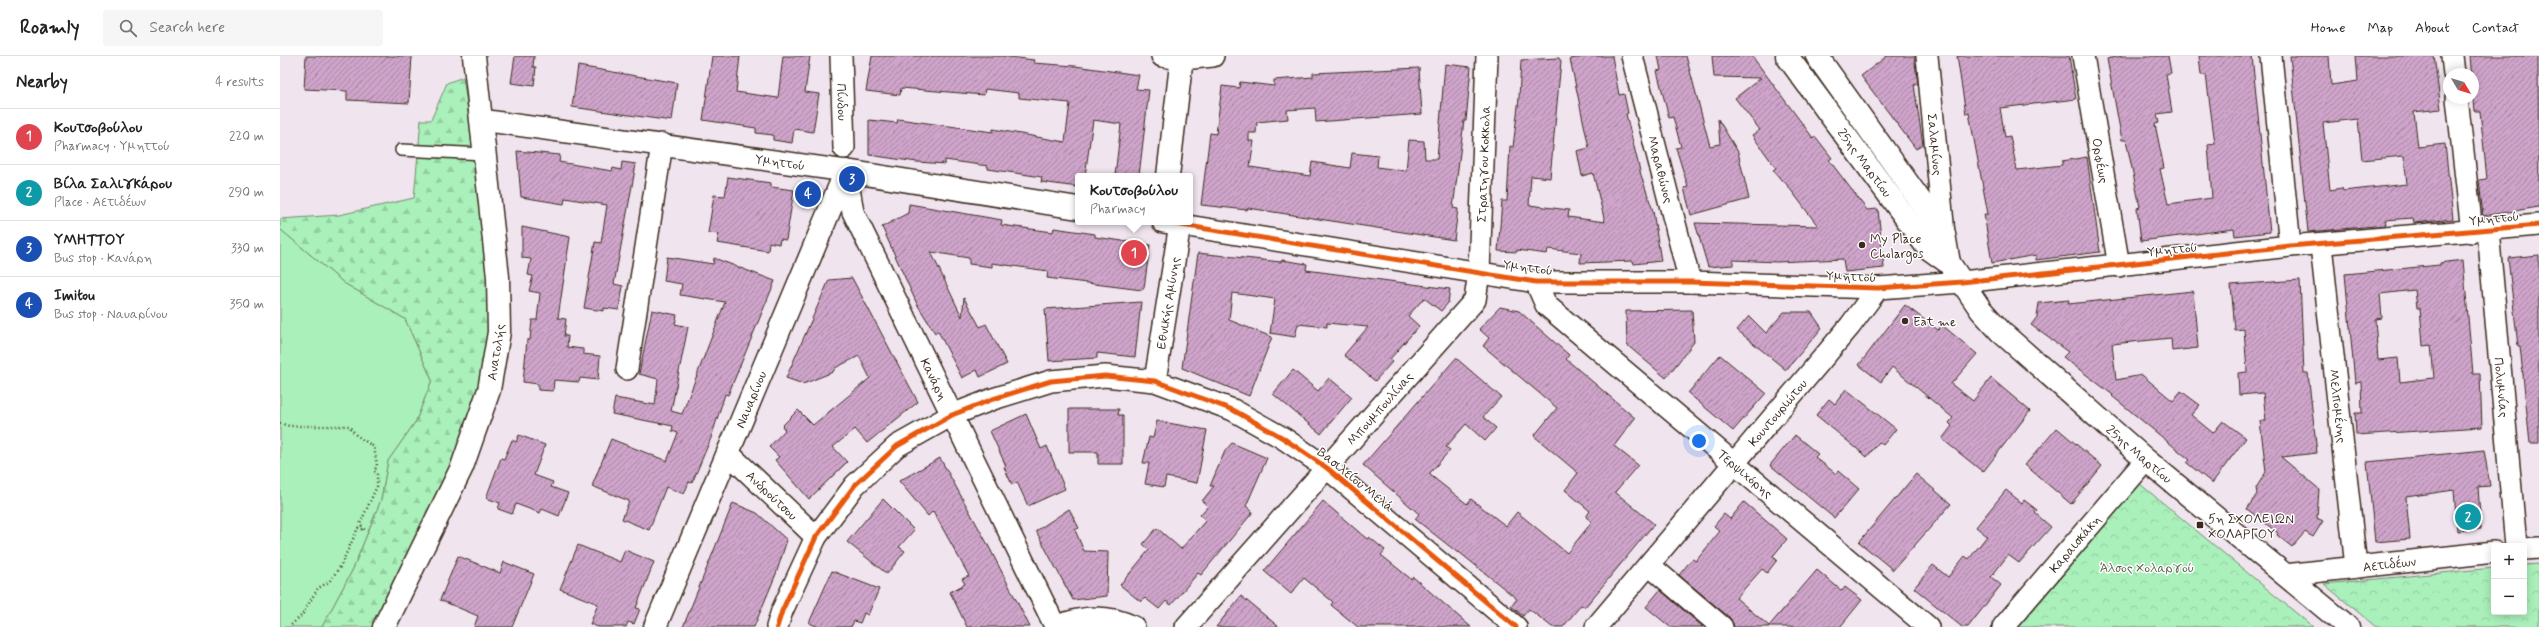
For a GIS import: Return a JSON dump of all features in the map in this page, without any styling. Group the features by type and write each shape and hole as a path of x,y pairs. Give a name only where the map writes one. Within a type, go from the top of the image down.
{"street":[{"name":"Ανατολής","path":"384,627 462,467 489,390 499,324 498,277 474,56"},
{"name":"Πίνδου","path":"841,56 844,148"},
{"path":"1168,173 1175,57 1213,56"},
{"name":"Στρατηγου Κοκκολα","path":"1479,272 1487,56"},
{"name":"Μαραθώνος","path":"1632,56 1690,282"},
{"name":"25ης Μαρτίου","path":"1787,56 1928,248 1949,263 1981,310 2001,332 2146,460 2348,627"},
{"name":"25ης Μαρτίου","path":"1817,56 1944,234 1949,263"},
{"name":"Σαλαμίνος","path":"1927,56 1944,234"},
{"name":"Ορφέως","path":"2083,56 2119,266"},
{"path":"2271,56 2290,246"},
{"path":"2452,56 2453,68"},
{"name":"Πολυμνίας","path":"2458,104 2480,231 2516,543"},
{"name":"Υμηττού","path":"481,120 662,144 846,171 1075,208"},
{"path":"628,369 662,144"},
{"name":"Κανάρη","path":"846,171 853,212 1055,627"},
{"name":"Ναυαρίνου","path":"655,627 846,171"},
{"name":"Εθνικής Αμύνης","path":"1155,382 1171,225"},
{"name":"Υμηττού","path":"1184,225 1536,282 1690,282 1878,288 1962,282 2119,266 2290,246 2321,246 2539,225"},
{"name":"Μελπομένης","path":"2321,246 2356,567"},
{"name":"Μπουμπουλίνας","path":"1186,627 1475,300 1479,272"},
{"name":"Τερψιχόρης","path":"1536,282 1546,305 1928,627"},
{"name":"Κουντουριώτου","path":"1596,627 1850,326 1878,288"},
{"name":"Βασιλείου Μελά","path":"777,627 782,611 816,537 855,485 897,446 952,414 1051,381 1105,376 1155,382 1233,410 1283,438 1327,468 1516,627"},
{"name":"Ανδρούτσου","path":"728,453 816,537"},
{"name":"Καραισκάκη","path":"2003,627 2146,460"},
{"path":"2527,549 2539,548"},
{"name":"Αετιδέων","path":"2285,575 2491,552"},
{"path":"1649,565 1722,627"},
{"path":"1055,627 1084,618 1108,618 1134,627"}],"lane":[{"path":"401,150 485,154"}],"path":[{"path":"280,423 289,426 349,426 356,435 374,447 377,466 374,471 377,473 378,482 368,511 362,518 360,524 365,530 358,528 340,567 329,582 318,588 302,615 289,627"}],"green space":[{"path":"463,77 492,273 486,375 455,466 374,627 322,627 353,569 381,500 388,461 416,421 432,380 405,319 344,283 280,229 280,219 339,215 414,198 421,120 431,120 447,83"},
{"path":"280,229 344,283 405,319 432,380 416,421 388,461 381,500 353,569 322,627 280,627"},
{"name":"Άλσος Χολαργού","path":"2140,484 2313,627 2018,627"},
{"path":"2539,564 2539,627 2376,627 2324,584 2491,568 2491,615 2527,615 2527,565"}],"building":[{"path":"306,56 412,56 409,103 347,100 347,91 304,89"},
{"path":"515,56 534,56 533,67 536,67 534,86 511,83"},
{"path":"712,56 740,56 736,92 778,98 783,56 810,56 805,92 819,94 813,132 794,129 792,143 773,140 773,135 756,133 756,128 703,120"},
{"path":"872,56 1002,56 1034,60 1033,63 1075,66 1139,75 1136,89 1149,90 1139,173 1115,173 1121,124 1093,120 1085,173 1075,173 1075,187 1041,182 1042,177 988,169 988,166 945,160 945,164 917,162 869,155 869,120 897,123 898,119 993,132 993,129 1065,142 1070,103 1019,98 1019,93 985,89 984,95 901,88 900,95 866,91"},
{"path":"1589,56 1612,56 1619,95 1624,94 1628,113 1626,114 1641,175 1653,211 1661,261 1634,264 1633,261 1580,263 1581,253 1548,249 1547,254 1517,250 1517,252 1498,251 1502,201 1507,201 1510,146 1513,147 1519,98 1521,60 1559,58 1561,61 1550,178 1531,176 1529,205 1569,210 1568,217 1605,222 1593,173 1582,176 1577,151 1589,148 1570,59"},
{"path":"1658,56 1686,56 1710,146 1720,144 1718,119 1738,152 1749,199 1691,215 1684,188 1688,187 1676,148 1681,147 1673,117 1669,118 1657,71 1661,70"},
{"path":"1712,56 1752,56 1813,138 1815,136 1832,158 1829,160 1867,210 1878,209 1884,268 1845,272 1843,259 1777,262 1733,260 1733,265 1708,267 1695,223 1818,226 1784,181 1783,182 1773,170 1776,168 1752,135 1760,130 1735,98 1761,78 1714,77"},
{"path":"1887,56 1914,56 1918,84 1914,85 1923,145 1916,149 1861,76"},
{"path":"1957,56 2069,56 2076,99 2000,108 2005,137 2010,136 2017,170 2062,165 2062,161 2087,157 2100,252 2036,260 2036,255 1992,263 1984,214 1988,214 1969,113 1966,114"},
{"path":"2122,56 2168,56 2171,73 2166,74 2172,112 2157,114 2159,123 2155,124 2164,168 2160,169 2168,204 2212,198 2208,145 2215,144 2206,75 2201,75 2199,56 2252,56 2270,232 2235,236 2234,229 2141,241 2137,208 2140,207 2126,140 2122,140 2107,59"},
{"path":"2290,56 2329,56 2331,85 2358,81 2356,56 2434,56 2441,109 2414,112 2418,147 2445,144 2453,219 2414,223 2413,218 2385,220 2386,225 2308,232","holes":["2358,119 2362,160 2404,156 2407,184 2343,191 2342,188 2330,190 2323,123"]},
{"path":"2470,56 2538,56 2539,207 2483,216 2479,180 2487,179 2480,111 2475,111 2474,104 2479,104 2479,68 2471,68"},
{"path":"1445,64 1471,67 1466,121 1464,121 1453,208 1458,209 1454,240 1248,208 1247,210 1201,205 1210,133 1216,134 1222,86 1239,88 1240,82 1274,86 1274,80 1313,77 1313,73 1419,68 1422,114 1316,122 1315,108 1287,110 1288,119 1257,122 1256,133 1249,133 1249,141 1254,141 1250,167 1310,176 1312,162 1350,168 1352,153 1378,156 1377,167 1406,171 1409,140 1424,141 1425,159 1437,159"},
{"path":"578,66 677,83 672,121 572,107"},
{"path":"517,151 560,155 559,162 612,171 613,168 621,170 622,162 636,164 614,284 623,286 619,310 604,308 604,311 584,308 595,242 601,243 607,205 565,198 564,204 521,197"},
{"path":"728,177 771,183 771,187 794,190 786,240 780,239 779,244 769,242 768,251 717,243 719,234 708,233 714,195 725,196"},
{"path":"909,204 1002,220 1001,225 1053,232 1054,228 1095,234 1095,237 1150,245 1144,288 1142,290 1047,278 1048,271 992,263 992,267 969,264 969,258 931,252 962,317 964,298 980,327 986,324 1007,364 980,377 977,370 962,378 938,331 935,333 917,304 882,227 908,213"},
{"path":"522,227 570,237 558,318 566,319 564,336 568,336 567,347 583,349 583,354 600,356 598,380 580,378 579,382 554,380 553,391 538,390 538,384 523,382 527,340 530,340 532,320 537,320 540,293 529,291 533,276 528,275 531,259 522,258"},
{"path":"1198,253 1281,262 1282,260 1307,264 1306,270 1450,289 1448,303 1441,311 1424,298 1408,316 1419,326 1390,359 1392,362 1375,381 1344,355 1368,327 1327,323 1327,327 1298,324 1295,337 1270,333 1275,299 1232,293 1229,320 1272,337 1249,396 1182,368"},
{"path":"2539,255 2539,443 2530,443 2520,346 2518,346 2508,258"},
{"path":"667,257 713,264 714,258 775,281 728,395 725,394 711,438 692,483 689,482 684,494 666,487 649,530 622,519 629,501 592,486 611,439 667,461 678,433 672,431 673,426 612,414 615,398 655,405 658,379 639,374 652,310 677,315 675,324 688,327 671,411 682,414 725,302 680,295 682,284 664,281"},
{"path":"2463,260 2473,374 2480,374 2482,427 2356,435 2355,413 2362,413 2361,382 2355,383 2345,274 2440,265 2440,263","holes":["2415,290 2417,308 2420,308 2423,346 2431,345 2434,378 2400,382 2398,358 2378,360 2375,319 2382,318 2380,294"]},
{"path":"852,278 918,402 867,443 855,429 833,447 847,462 809,499 775,460 779,457 769,447 785,430 782,426 798,410 813,425 870,378 859,356 835,368 833,372 803,384 786,378 829,280"},
{"path":"2300,280 2304,373 2308,373 2317,453 2281,457 2319,489 2317,518 2323,521 2313,537 2305,532 2292,547 2277,535 2278,533 2247,509 2257,494 2256,488 2266,472 2260,421 2266,421 2263,393 2239,395 2238,373 2247,372 2244,329 2235,330 2231,285"},
{"path":"2193,291 2198,348 2172,351 2171,338 2112,344 2116,380 2142,375 2173,401 2181,391 2200,405 2191,415 2213,433 2223,421 2246,438 2212,483 2187,463 2190,460 2112,396 2113,395 2063,357 2068,352 2031,325 2037,317 2039,303 2069,300 2068,304"},
{"path":"1141,302 1135,357 1097,353 1097,358 1049,361 1045,309"},
{"path":"1905,305 1938,330 1942,325 1977,354 1951,384 1973,401 1991,378 2030,411 1983,472 1942,439 1952,426 1949,423 1953,418 1892,367 1881,382 1859,365"},
{"path":"1500,307 1519,311 1569,355 1566,359 1635,418 1614,446 1638,465 1615,492 1654,524 1585,607 1581,605 1563,627 1552,627 1529,609 1523,616 1511,606 1517,599 1415,519 1419,514 1363,465 1456,358 1501,397 1483,417 1496,428 1485,441 1466,424 1446,447 1450,450 1429,474 1467,504 1471,499 1506,526 1517,512 1567,553 1592,522 1586,517 1590,511 1565,490 1578,473 1534,436 1557,408 1483,346 1489,338 1479,329"},
{"path":"1692,310 1694,342 1666,378 1627,345 1626,311"},
{"path":"1784,312 1811,312 1822,328 1786,370 1737,330 1749,316 1766,333"},
{"path":"1720,355 1766,393 1733,431 1688,393"},
{"path":"1293,370 1318,391 1329,378 1352,397 1321,434 1273,394"},
{"path":"1846,389 1896,429 1883,445 1879,442 1867,457 1816,415 1829,399 1835,404"},
{"path":"1069,409 1119,409 1118,415 1123,415 1123,464 1098,464 1098,452 1069,452"},
{"path":"1026,414 1041,449 1047,446 1065,489 1028,506 1017,482 1012,485 1004,467 1006,466 990,431"},
{"path":"1157,421 1207,430 1197,483 1166,477 1164,487 1145,484 1149,463 1143,463 1149,437 1153,438"},
{"path":"2057,428 2102,466 2071,504 2025,465"},
{"path":"519,435 545,445 534,475 553,482 551,487 568,493 559,516 542,509 540,513 516,504 512,514 498,509 500,503 486,498 501,458 504,459 512,440 516,442"},
{"path":"1795,435 1818,454 1815,457 1836,474 1838,471 1859,489 1834,518 1770,465"},
{"path":"1232,443 1267,458 1246,506 1253,512 1201,575 1198,573 1171,605 1166,601 1159,609 1145,598 1141,602 1120,585 1149,550 1143,544 1157,528 1181,549 1206,520 1200,515 1208,506 1202,501 1214,486 1210,486 1225,451"},
{"path":"2484,450 2490,486 2478,487 2481,529 2457,531 2454,490 2406,497 2410,539 2375,542 2367,462"},
{"path":"940,458 987,543 1030,627 967,627 950,592 965,584 962,579 969,576 933,511 928,516 899,481"},
{"path":"1916,474 1951,504 1893,570 1859,542"},
{"path":"2006,490 2022,503 2024,500 2037,510 2035,513 2051,527 2019,563 2008,555 1991,577 2001,585 1968,627 1962,627 1914,588 1933,565 1948,577 1965,556 1969,559 1987,536 1976,527"},
{"path":"883,499 914,530 899,547 905,551 887,574 847,542"},
{"path":"1323,501 1367,539 1369,537 1385,550 1381,555 1411,579 1413,577 1471,627 1358,627 1331,605 1333,602 1304,578 1291,594 1264,571"},
{"path":"1744,502 1787,539 1773,556 1777,560 1767,573 1762,569 1736,598 1769,626 1817,570 1842,591 1845,587 1862,600 1840,627 1734,627 1730,618 1679,575 1692,559 1696,561 1720,531 1714,526 1724,514 1730,519"},
{"path":"733,503 757,513 787,540 776,574 754,627 683,627"},
{"path":"1069,509 1079,528 1075,530 1084,551 1108,552 1107,596 1073,600 1036,531"},
{"path":"578,545 620,562 625,550 654,562 636,608 640,609 634,624 628,622 626,627 598,627 590,624 598,604 560,589"},
{"path":"458,556 500,573 504,562 534,574 512,627 474,627 478,616 440,600"},
{"path":"832,571 879,589 868,615 864,613 860,623 854,621 851,627 819,627 809,623"},
{"path":"1660,590 1703,627 1670,627 1646,607"},
{"path":"1241,596 1279,627 1216,627"}],"cycle path":[{"path":"1182,225 1536,282 1690,282 1878,288 1962,282 2290,246 2539,225"},
{"path":"777,627 782,611 816,537 855,485 897,446 952,415 993,399 1051,381 1105,376 1155,381 1233,410 1283,438 1327,468 1516,627"}],"place":[{"name":"ΥΜΗΤΤΟΥ","path":"852,179"},
{"name":"Imitou","path":"808,194"},
{"name":"My Place Cholargos","path":"1862,245"},
{"name":"Κουτσοβούλου","path":"1134,253"},
{"name":"Eat me","path":"1905,321"},
{"name":"Βίλα Σαλιγκάρου","path":"2468,517"},
{"name":"5η ΣΧΟΛΕΙΩΝ ΧΟΛΑΡΓΟΥ","path":"2200,525"}]}
